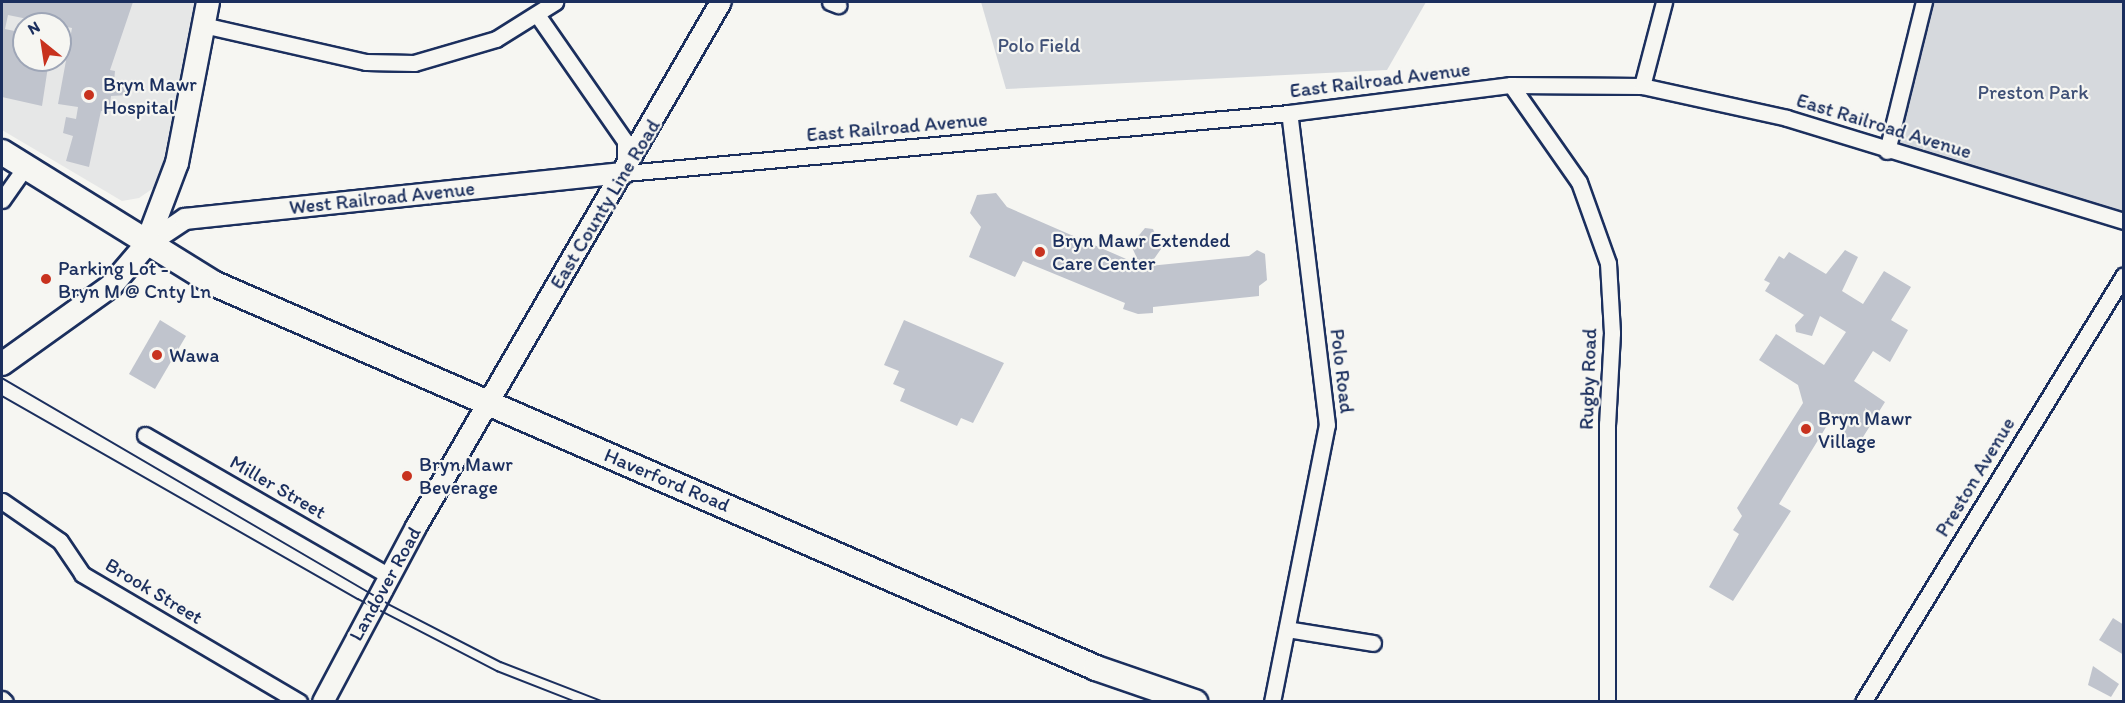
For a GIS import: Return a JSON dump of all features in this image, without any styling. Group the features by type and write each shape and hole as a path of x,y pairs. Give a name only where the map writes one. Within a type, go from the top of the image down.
{"main road":[{"path":"2,364 111,286 146,245 177,163 208,2"},
{"name":"Haverford Road","path":"2,152 146,245 215,284 487,406 1096,668 1195,702"}],"street":[{"path":"203,25 366,63 414,63 496,39 538,16 555,2"},
{"name":"East County Line Road","path":"487,406 625,173 721,2"},
{"path":"1642,86 1664,2"},
{"path":"1887,151 1924,2"},
{"path":"538,16 625,141 625,173"},
{"name":"East Railroad Avenue","path":"625,173 1289,113 1511,85 1642,86 1787,118 1887,151 2124,221"},
{"name":"Rugby Road","path":"1511,85 1580,182 1608,262 1612,333 1607,702"},
{"name":"Polo Road","path":"1272,702 1327,425 1289,113"},
{"path":"2,200 26,166"},
{"name":"West Railroad Avenue","path":"146,245 185,219 625,173"},
{"name":"Preston Avenue","path":"1863,702 2124,275"},
{"name":"Landover Road","path":"323,702 390,576 487,406"},
{"name":"Miller Street","path":"145,435 390,576"},
{"name":"Brook Street","path":"2,501 60,541 82,574 298,702"},
{"path":"1287,629 1373,643"}],"shaded area":[{"name":"Bryn Mawr Hospital","path":"2,2 197,2 158,185 139,198 122,201 2,130"}],"green space":[{"name":"Polo Field","path":"981,2 1426,2 1387,70 1006,89"},
{"name":"Preston Park","path":"1931,2 2123,2 2123,212 1895,143"}],"building":[{"name":"Bryn Mawr Hospital","path":"2,2 133,2 110,70 115,71 114,82 130,87 128,95 111,96 109,112 101,111 89,167 66,161 73,136 63,133 66,117 76,119 78,107 58,104 64,72 72,72 72,12 12,12 12,16 8,15 5,29 12,30 12,72 47,72 42,106 2,97"},
{"name":"Bryn Mawr Extended Care Center","path":"996,193 1007,207 1140,265 1131,245 1145,228 1153,229 1161,249 1149,266 1249,256 1257,250 1265,254 1267,280 1259,286 1259,296 1153,307 1153,313 1138,314 1123,309 1125,303 1023,261 1015,277 969,257 981,227 970,213 977,195"},
{"name":"Bryn Mawr Village","path":"1845,250 1858,257 1842,291 1863,304 1884,271 1911,287 1891,320 1908,330 1890,362 1873,351 1854,381 1885,402 1858,445 1843,435 1851,417 1834,414 1779,504 1791,511 1733,601 1709,587 1739,534 1733,530 1742,516 1737,508 1803,403 1798,385 1759,360 1776,334 1824,365 1846,332 1820,316 1812,336 1796,332 1795,325 1804,315 1765,291 1770,283 1764,280 1779,256 1784,259 1789,252 1826,274"},
{"name":"Wawa","path":"160,320 186,336 155,389 129,374"},
{"path":"904,320 1004,363 973,423 961,418 957,426 900,401 905,389 893,384 899,371 884,365"},
{"path":"2113,618 2124,625 2124,655 2099,640"},
{"path":"2093,666 2119,684 2111,697 2088,685"}],"tram line":[{"path":"2,378 388,604 501,662 604,702"},
{"path":"2,396 358,599 497,671 576,702"}],"place":[{"name":"Bryn Mawr Hospital","path":"89,95"},
{"name":"Bryn Mawr Extended Care Center","path":"1040,252"},
{"name":"Parking Lot - Bryn M @ Cnty Ln","path":"46,279"},
{"name":"Wawa","path":"157,355"},
{"name":"Bryn Mawr Village","path":"1806,429"},
{"name":"Bryn Mawr Beverage","path":"407,476"}]}
